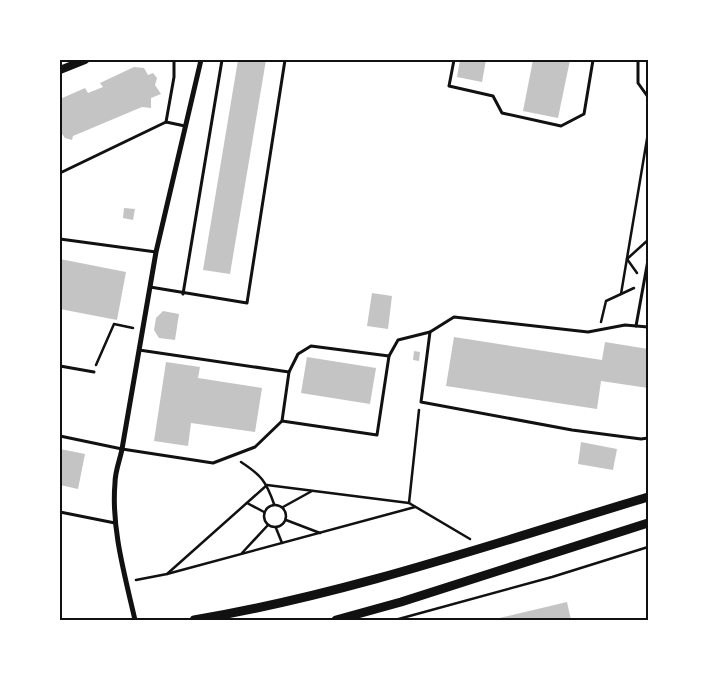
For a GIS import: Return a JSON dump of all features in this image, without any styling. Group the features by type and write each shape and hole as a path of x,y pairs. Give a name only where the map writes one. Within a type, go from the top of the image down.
{"main road":[{"path":"194,620 322,593 396,574 648,497"},
{"path":"336,620 354,617 648,523"}],"street":[{"path":"135,620 126,582 116,523 114,502 115,480 156,252 201,60"},
{"path":"60,70 80,61"}],"lane":[{"path":"166,122 174,78 174,60"},
{"path":"183,294 222,60"},
{"path":"150,287 183,294 247,303 285,60"},
{"path":"454,60 449,86 493,96 502,113 561,126 584,114 593,60"},
{"path":"638,60 638,83 648,97"},
{"path":"60,174 166,122 185,126"},
{"path":"60,239 156,252"},
{"path":"636,326 648,260"},
{"path":"282,421 377,435 389,356 398,340 430,332 454,317 588,332 625,325 648,327"},
{"path":"430,332 421,402 572,430 641,439 648,438"},
{"path":"60,436 122,449 213,464 255,447 282,421 288,372 298,354 311,346 389,356"},
{"path":"138,350 288,372"},
{"path":"60,366 94,372"},
{"path":"60,512 116,523"}],"path":[{"path":"621,294 648,133"},
{"path":"627,259 648,240"},
{"path":"599,330 606,301 644,283 627,259"},
{"path":"94,372 114,324 142,330"},
{"path":"409,503 421,402"},
{"path":"232,456 255,471 267,485 274,504"},
{"path":"166,574 267,485 409,503 474,541"},
{"path":"283,507 312,491"},
{"path":"247,503 264,512"},
{"path":"274,504 283,507 286,513 286,520 276,528 268,525 265,521 264,512 268,506 274,504"},
{"path":"126,582 166,574 415,507"},
{"path":"286,520 320,532"},
{"path":"242,553 268,525"},
{"path":"276,528 282,543"},
{"path":"395,620 552,577 648,547"}],"building":[{"path":"238,60 266,60 230,274 203,270"},
{"path":"460,60 486,60 482,82 457,77"},
{"path":"533,60 570,60 558,118 523,111"},
{"path":"134,67 144,68 148,75 153,73 157,78 155,85 161,94 151,98 151,108 142,107 73,136 72,140 65,138 62,134 60,135 60,99 85,88 88,93 103,87 100,83"},
{"path":"124,208 135,209 133,220 123,218"},
{"path":"60,259 126,272 117,320 60,309"},
{"path":"372,293 392,296 388,329 367,326"},
{"path":"163,311 179,314 175,340 159,338 154,330 156,318"},
{"path":"454,337 602,360 605,342 648,349 648,388 601,381 597,409 446,386"},
{"path":"414,351 420,352 419,361 413,360"},
{"path":"307,357 376,368 370,404 301,393"},
{"path":"166,362 200,367 198,378 262,388 255,432 191,423 188,446 154,441"},
{"path":"581,442 617,449 613,470 578,464"},
{"path":"60,449 85,454 78,489 60,485"},
{"path":"567,602 571,620 495,620 495,619"}]}
